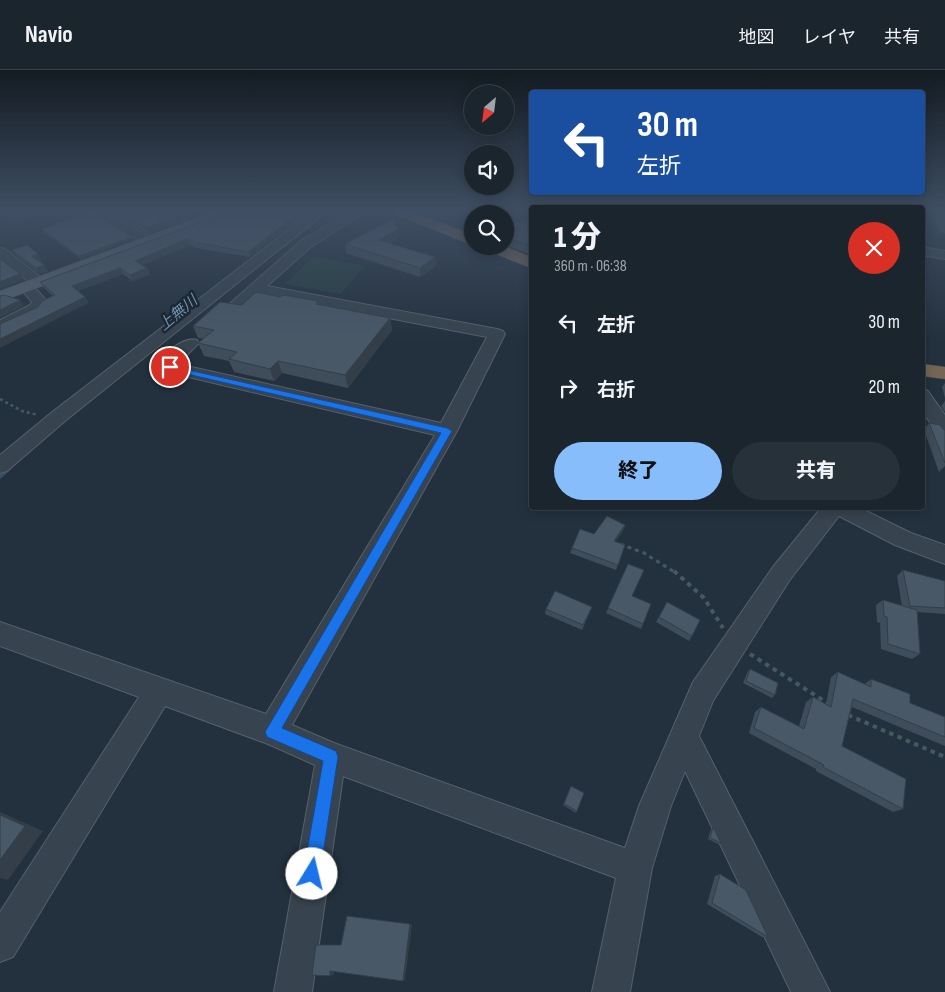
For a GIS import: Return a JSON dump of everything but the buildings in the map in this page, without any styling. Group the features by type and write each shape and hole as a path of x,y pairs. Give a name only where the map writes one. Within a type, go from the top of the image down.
{"highway":[{"path":"511,255 529,262"},
{"path":"925,370 945,373"}],"main road":[{"path":"0,297 114,254"}],"street":[{"path":"0,326 36,308 40,301 32,285 2,254"},
{"path":"0,466 58,417 265,254"},
{"path":"231,310 294,254"},
{"path":"255,288 497,334 447,431 272,732"},
{"path":"191,343 170,362 170,367 447,431"},
{"path":"925,400 945,430"},
{"path":"612,992 635,868 655,806 703,692 780,574 831,510"},
{"path":"846,510 903,539 945,555"},
{"path":"0,634 272,732 331,757 635,868"},
{"path":"0,944 159,691"},
{"path":"684,737 811,992"},
{"path":"292,992 331,757"}],"path":[{"path":"0,399 22,411 40,416 58,417"},
{"path":"615,542 655,558 687,581 705,599 733,644 832,705"},
{"path":"840,710 945,757"}],"green space":[{"path":"313,257 365,266 340,294 285,284"}],"waterway":[{"name":"上無川","path":"0,476 9,468"}],"route":[{"path":"170,367 447,431 272,732 331,757 312,874"}]}
